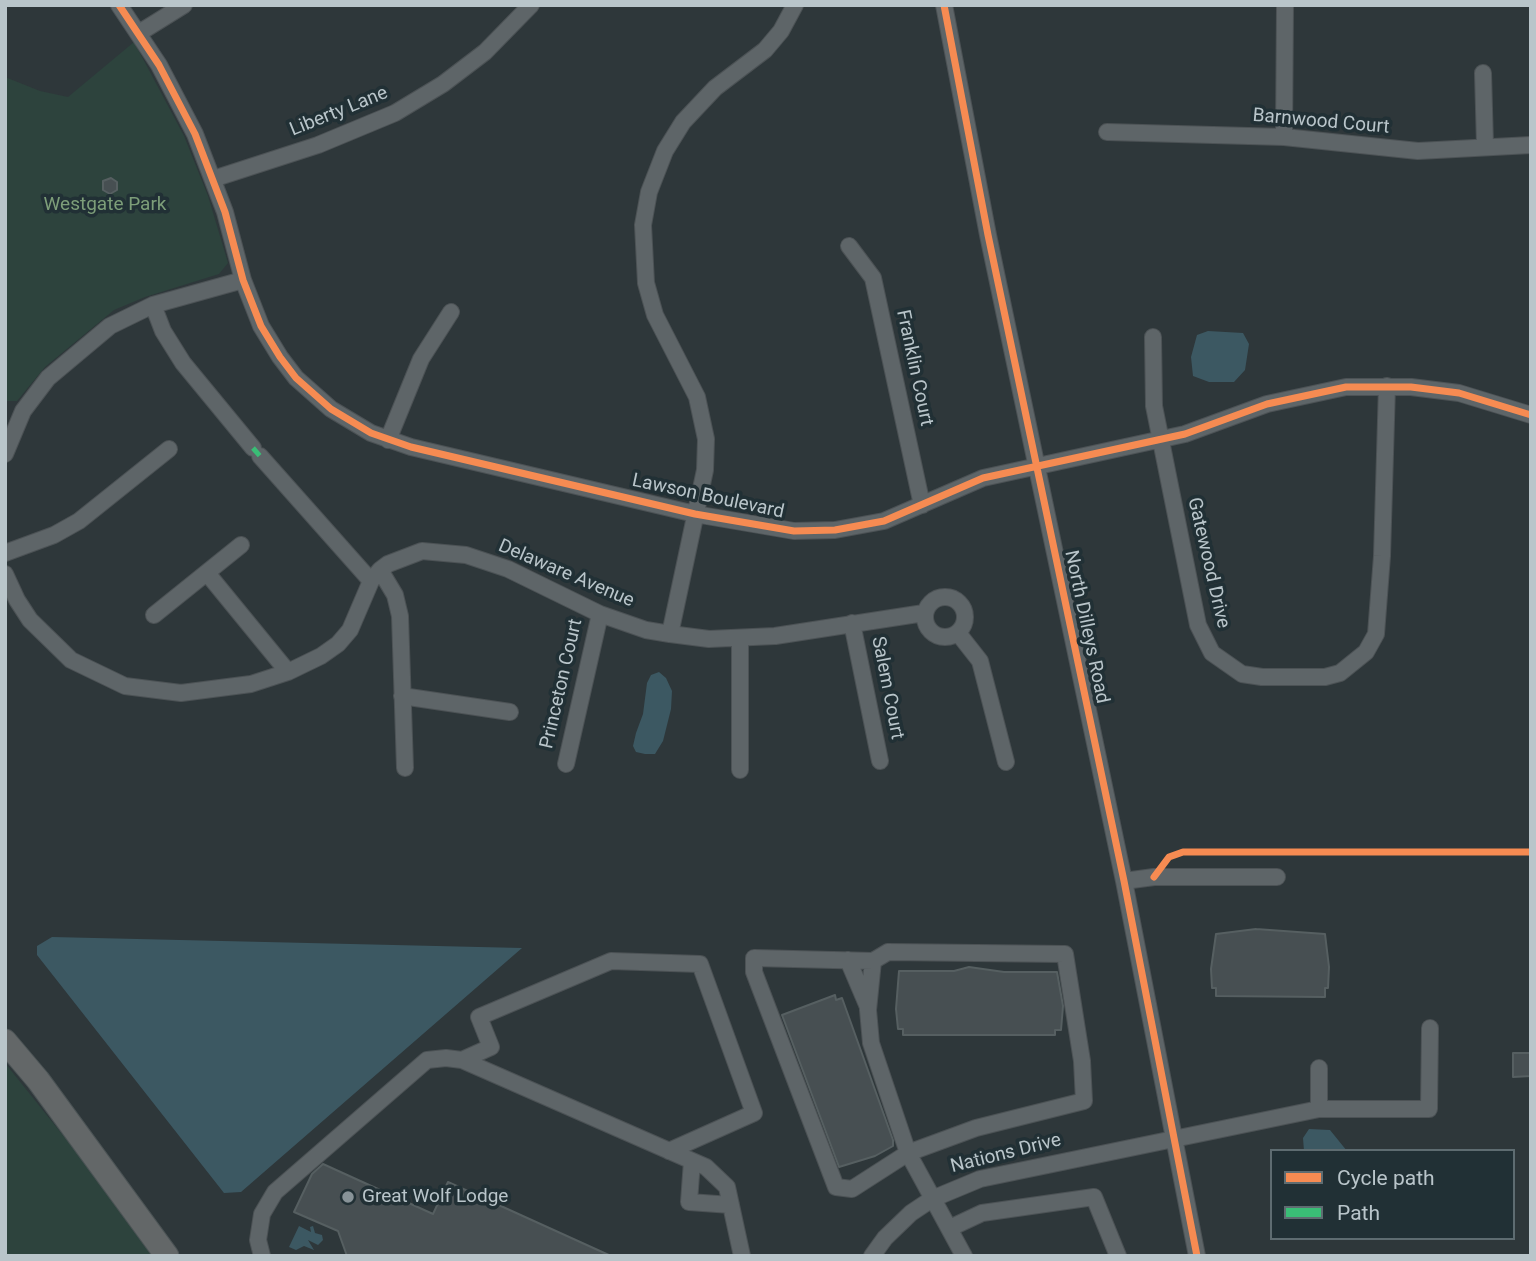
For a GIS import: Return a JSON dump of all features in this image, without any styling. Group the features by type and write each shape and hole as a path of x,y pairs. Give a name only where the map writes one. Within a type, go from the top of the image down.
{"highway":[{"path":"5,1041 46,1091 167,1256"}],"street":[{"name":"Lawson Boulevard","path":"119,5 139,33 195,135 213,179 243,280 261,326 296,378 342,416 388,440 770,530 835,530 884,521 983,478 1185,434 1267,404 1346,387 1387,386 1459,393 1531,415"},
{"path":"139,33 184,5"},
{"name":"Liberty Lane","path":"213,179 318,145 396,113 443,84 485,52 531,5"},
{"path":"670,634 705,471 706,439 697,397 655,315 646,283 643,225 649,192 665,151 683,122 715,88 765,50 781,31 795,5"},
{"name":"North Dilleys Road","path":"944,5 988,235 1124,881 1197,1256"},
{"path":"1284,137 1285,5"},
{"path":"1483,73 1485,145"},
{"name":"Barnwood Court","path":"1107,132 1284,137 1418,151 1485,145 1531,145"},
{"name":"Franklin Court","path":"849,246 873,278 922,505"},
{"path":"5,454 23,411 48,378 110,326 153,305 243,280"},
{"path":"153,305 163,331 183,363 256,452 376,576 391,586 400,616 405,768"},
{"path":"388,440 421,359 451,312"},
{"name":"Gatewood Drive","path":"1153,337 1154,406 1198,625 1212,653 1242,674 1262,677 1325,677 1340,673 1366,652 1378,624 1387,386"},
{"path":"5,553 54,535 79,521 169,449"},
{"path":"154,615 241,545"},
{"name":"Delaware Avenue","path":"376,576 388,564 422,551 466,555 508,569 600,614 646,630 740,639 924,613 930,602 938,597 954,598 964,610 965,620 958,633"},
{"path":"5,573 17,600 45,638 71,660 125,686 145,691 181,693 238,686 288,672 338,644 355,621 376,576"},
{"path":"207,573 288,672"},
{"path":"924,613 926,625 933,633 943,637 958,633 980,661 1006,762"},
{"name":"Princeton Court","path":"566,764 600,614"},
{"name":"Salem Court","path":"852,623 880,761"},
{"path":"740,639 740,770"},
{"path":"402,696 510,712"},
{"path":"1124,881 1154,877 1277,877"},
{"path":"888,952 1065,954 1082,1061 1084,1101 976,1128 908,1153 852,1189 836,1187 754,972 754,958 848,960 873,961 888,952"},
{"path":"848,960 869,1010"},
{"path":"462,1060 491,1047 479,1017 611,961 700,964 754,1113 669,1151"},
{"path":"873,961 869,1010 872,1043 908,1153 950,1228 957,1254"},
{"name":"Nations Drive","path":"872,1256 898,1224 932,1199 980,1179 1319,1109 1429,1110 1430,1028"},
{"path":"262,1256 258,1240 262,1214 275,1192 428,1060 462,1060 706,1167 727,1187 742,1256"},
{"path":"1319,1109 1320,1068"},
{"path":"691,1161 689,1202 731,1205"},
{"path":"950,1228 982,1213 1094,1197 1118,1256"}],"green space":[{"name":"Westgate Park","path":"134,42 184,136 208,196 228,263 219,274 145,297 114,310 45,367 17,401 5,401 5,77 40,91 68,97"},
{"path":"5,1063 82,1159 152,1256 5,1256"}],"water":[{"path":"1208,331 1243,333 1249,344 1245,370 1234,382 1209,382 1193,376 1191,357 1197,335"},
{"path":"659,672 666,678 672,691 671,709 663,741 655,754 636,752 633,746 643,714 647,683 651,675"},
{"path":"52,937 522,948 241,1192 224,1193 37,955 37,946"},
{"path":"1309,1129 1330,1130 1345,1149 1304,1149 1303,1138"},
{"path":"299,1226 311,1232 310,1227 313,1226 315,1233 322,1235 323,1240 318,1245 308,1240 314,1250 304,1246 296,1250 289,1247"}],"building":[{"path":"111,178 117,182 117,190 110,194 103,190 103,181"},
{"path":"1256,929 1325,934 1329,967 1325,997 1216,996 1216,988 1212,988 1211,969 1216,934"},
{"path":"969,967 1004,972 1057,972 1063,1006 1061,1030 1055,1030 1055,1035 903,1035 903,1029 898,1029 896,1009 899,971 954,971"},
{"path":"835,995 836,1000 842,998 893,1140 893,1146 875,1156 839,1167 782,1015"},
{"path":"1513,1053 1531,1053 1531,1076 1513,1077"},
{"name":"Great Wolf Lodge","path":"323,1164 433,1214 448,1182 611,1256 347,1256 338,1231 294,1212 312,1174"}],"marked path":[{"path":"253,448 260,456"}],"cycle path":[{"path":"119,5 159,65 195,134 225,212 243,280 261,326 280,357 296,378 331,409 371,433 411,447 695,514 794,531 835,530 884,521 983,478 1185,434 1267,404 1346,387 1411,387 1459,393 1531,415"},
{"path":"944,5 988,235 1124,881 1197,1256"},
{"path":"1154,877 1169,857 1183,852 1531,852"}],"place":[{"name":"Great Wolf Lodge","path":"348,1197"}]}
